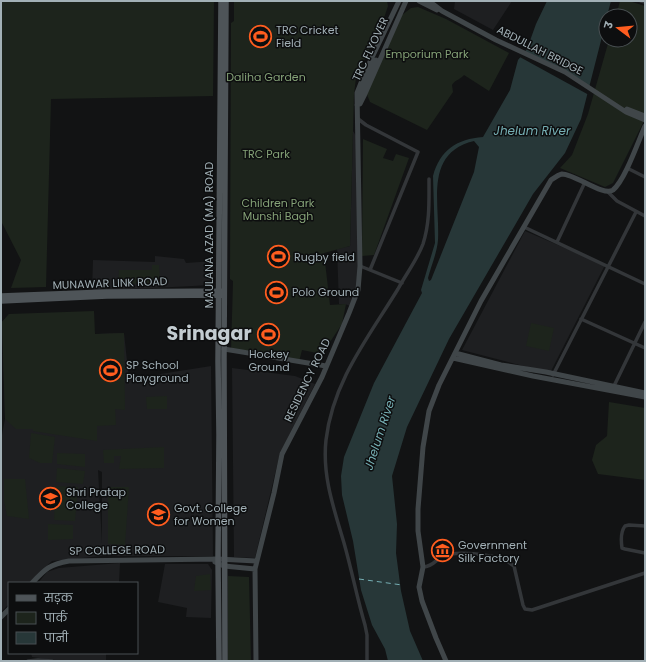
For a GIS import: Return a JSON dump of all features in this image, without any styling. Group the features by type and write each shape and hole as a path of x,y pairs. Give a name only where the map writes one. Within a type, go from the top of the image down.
{"main road":[{"name":"MAULANA AZAD (MA) ROAD","path":"221,1 225,661"},
{"name":"MAULANA AZAD (MA) ROAD","path":"219,661 218,561 220,435 218,361 222,293 226,1"},
{"name":"TRC FLYOVER","path":"358,105 362,91 397,14 400,1"},
{"name":"RESIDENCY ROAD","path":"256,661 255,569 273,499 282,454 326,366 358,290 360,266 358,105 356,101 359,86 400,1"},
{"name":"RESIDENCY ROAD","path":"358,105 364,96 406,1"},
{"path":"419,1 442,11"},
{"path":"429,1 442,11"},
{"name":"ABDULLAH BRIDGE","path":"442,11 496,40 565,72 621,108"},
{"path":"621,108 645,116"},
{"path":"446,661 436,638 420,587 423,567 418,531 418,509 424,440 433,398 481,302 551,180 562,174 586,182 605,192 615,189 627,168 645,126 645,122 621,108"},
{"path":"639,114 645,112"},
{"name":"MUNAWAR LINK ROAD","path":"1,299 222,293"},
{"path":"224,349 326,366"},
{"path":"454,356 645,397"},
{"path":"612,389 645,393"},
{"name":"SP COLLEGE ROAD","path":"33,582 49,566 69,561 211,559 224,563"},
{"path":"224,563 257,561"},
{"path":"224,563 255,569"}],"street":[{"path":"641,1 645,2"},
{"path":"357,118 366,125 418,152 370,270"},
{"path":"627,168 645,177"},
{"path":"367,661 367,635 365,626 329,491 325,464 326,440 332,407 341,382 356,353 402,283 418,255 428,227 430,202 429,178"},
{"path":"557,242 586,182"},
{"path":"608,192 617,201 645,216"},
{"path":"552,377 636,212"},
{"path":"524,227 645,284"},
{"path":"360,266 402,283"},
{"path":"581,319 645,348"},
{"path":"612,389 645,322"},
{"path":"645,526 624,526 622,529 621,544 623,549 645,553"},
{"path":"423,567 432,565 447,554 467,554 502,559 514,566 523,605 525,609 528,610 566,600 645,573"},
{"path":"28,661 52,661"}],"shaded area":[{"path":"455,1 512,1 493,30 454,9"},
{"path":"353,131 356,136 359,266 356,289 350,306 339,304 337,249 350,246"},
{"path":"525,231 605,265 550,373 462,350"},
{"path":"155,256 184,259 186,263 213,261 212,281 208,285 92,291 93,260 155,262"},
{"path":"9,314 95,334 124,333 129,379 211,366 213,556 102,556 52,561 30,582 8,582 8,605 2,611 1,440 5,419 2,322","holes":["98,470 102,472 102,543"]},
{"path":"232,368 295,376 315,384 280,453 255,558 234,557"},
{"path":"120,563 119,582 39,582 47,572 59,568"},
{"path":"165,564 208,564 212,570 211,618 186,617 187,608 158,602"},
{"path":"31,654 106,654 106,661 61,661 32,657"}],"green space":[{"path":"1,1 214,1 213,96 51,99 46,287 11,288 21,260 1,221"},
{"path":"234,1 387,1 388,6 356,78 354,94 350,246 324,253 330,305 346,304 342,324 322,354 302,350 299,362 231,352 233,281 230,279 231,23 234,21"},
{"path":"620,1 629,1 645,6 645,119 613,183 605,187 560,168 572,155 588,114 607,48 638,48 638,8 618,8"},
{"name":"Emporium Park","path":"418,7 446,19 509,53 489,91 464,75 455,82 452,85 453,92 427,130 370,102 366,92 402,15 411,8"},
{"path":"363,139 387,149 383,158 393,161 396,154 409,158 374,255 362,256"},
{"path":"152,265 159,265 160,282 118,285 119,270 152,270"},
{"path":"94,311 95,334 124,333 125,410 115,409 116,425 97,426 97,441 33,431 33,429 16,429 5,419 2,322 9,314"},
{"path":"531,323 554,328 549,351 526,346"},
{"path":"167,396 167,409 147,409 146,397"},
{"path":"609,402 645,408 645,480 598,474 592,460 596,445 607,436"},
{"path":"31,433 55,437 52,463 40,463 29,458"},
{"path":"164,447 164,468 119,469 121,456 114,456 114,463 104,463 103,450"},
{"path":"57,453 85,454 85,467 57,464"},
{"path":"57,468 85,471 83,484 56,482"},
{"path":"4,479 25,479 29,519 7,516 4,501"},
{"path":"56,486 78,487 75,521 54,520"},
{"path":"108,487 129,487 125,545 108,544"},
{"path":"48,524 73,525 73,539 48,540"},
{"path":"210,574 211,590 194,591 196,576"},
{"path":"228,576 249,577 251,661 228,661"}],"water":[{"name":"Jhelum River","path":"547,1 611,1 609,8 598,8 599,48 581,119 565,153 533,194 449,339 407,427 392,476 397,524 396,553 401,591 410,631 423,661 388,661 385,649 372,625 361,590 353,541 342,495 341,476 344,457 374,383 422,293 421,290 435,243 433,176 436,167 445,153 458,143 465,140 483,137 510,90 518,60 527,49 536,24","holes":["474,141 479,147 474,172 431,280 429,281 428,278 438,240 437,196 441,168 448,156 458,147"]}],"pier":[{"path":"523,51 591,88 589,95 518,56"}],"ferry route":[{"path":"359,579 402,585"}],"place":[{"name":"TRC Cricket Field","path":"261,36"},
{"name":"Rugby field","path":"278,257"},
{"name":"Polo Ground","path":"277,292"},
{"name":"Hockey Ground","path":"269,334"},
{"name":"SP School Playground","path":"110,371"},
{"name":"Shri Pratap College","path":"50,498"},
{"name":"Govt. College for Women","path":"158,514"},
{"name":"Government Silk Factory","path":"443,551"}],"district":[{"name":"Srinagar","path":"209,333"}],"park label":[{"name":"Daliha Garden","path":"266,77"},
{"name":"TRC Park","path":"266,154"},
{"name":"Children Park Munshi Bagh","path":"278,209"}]}
